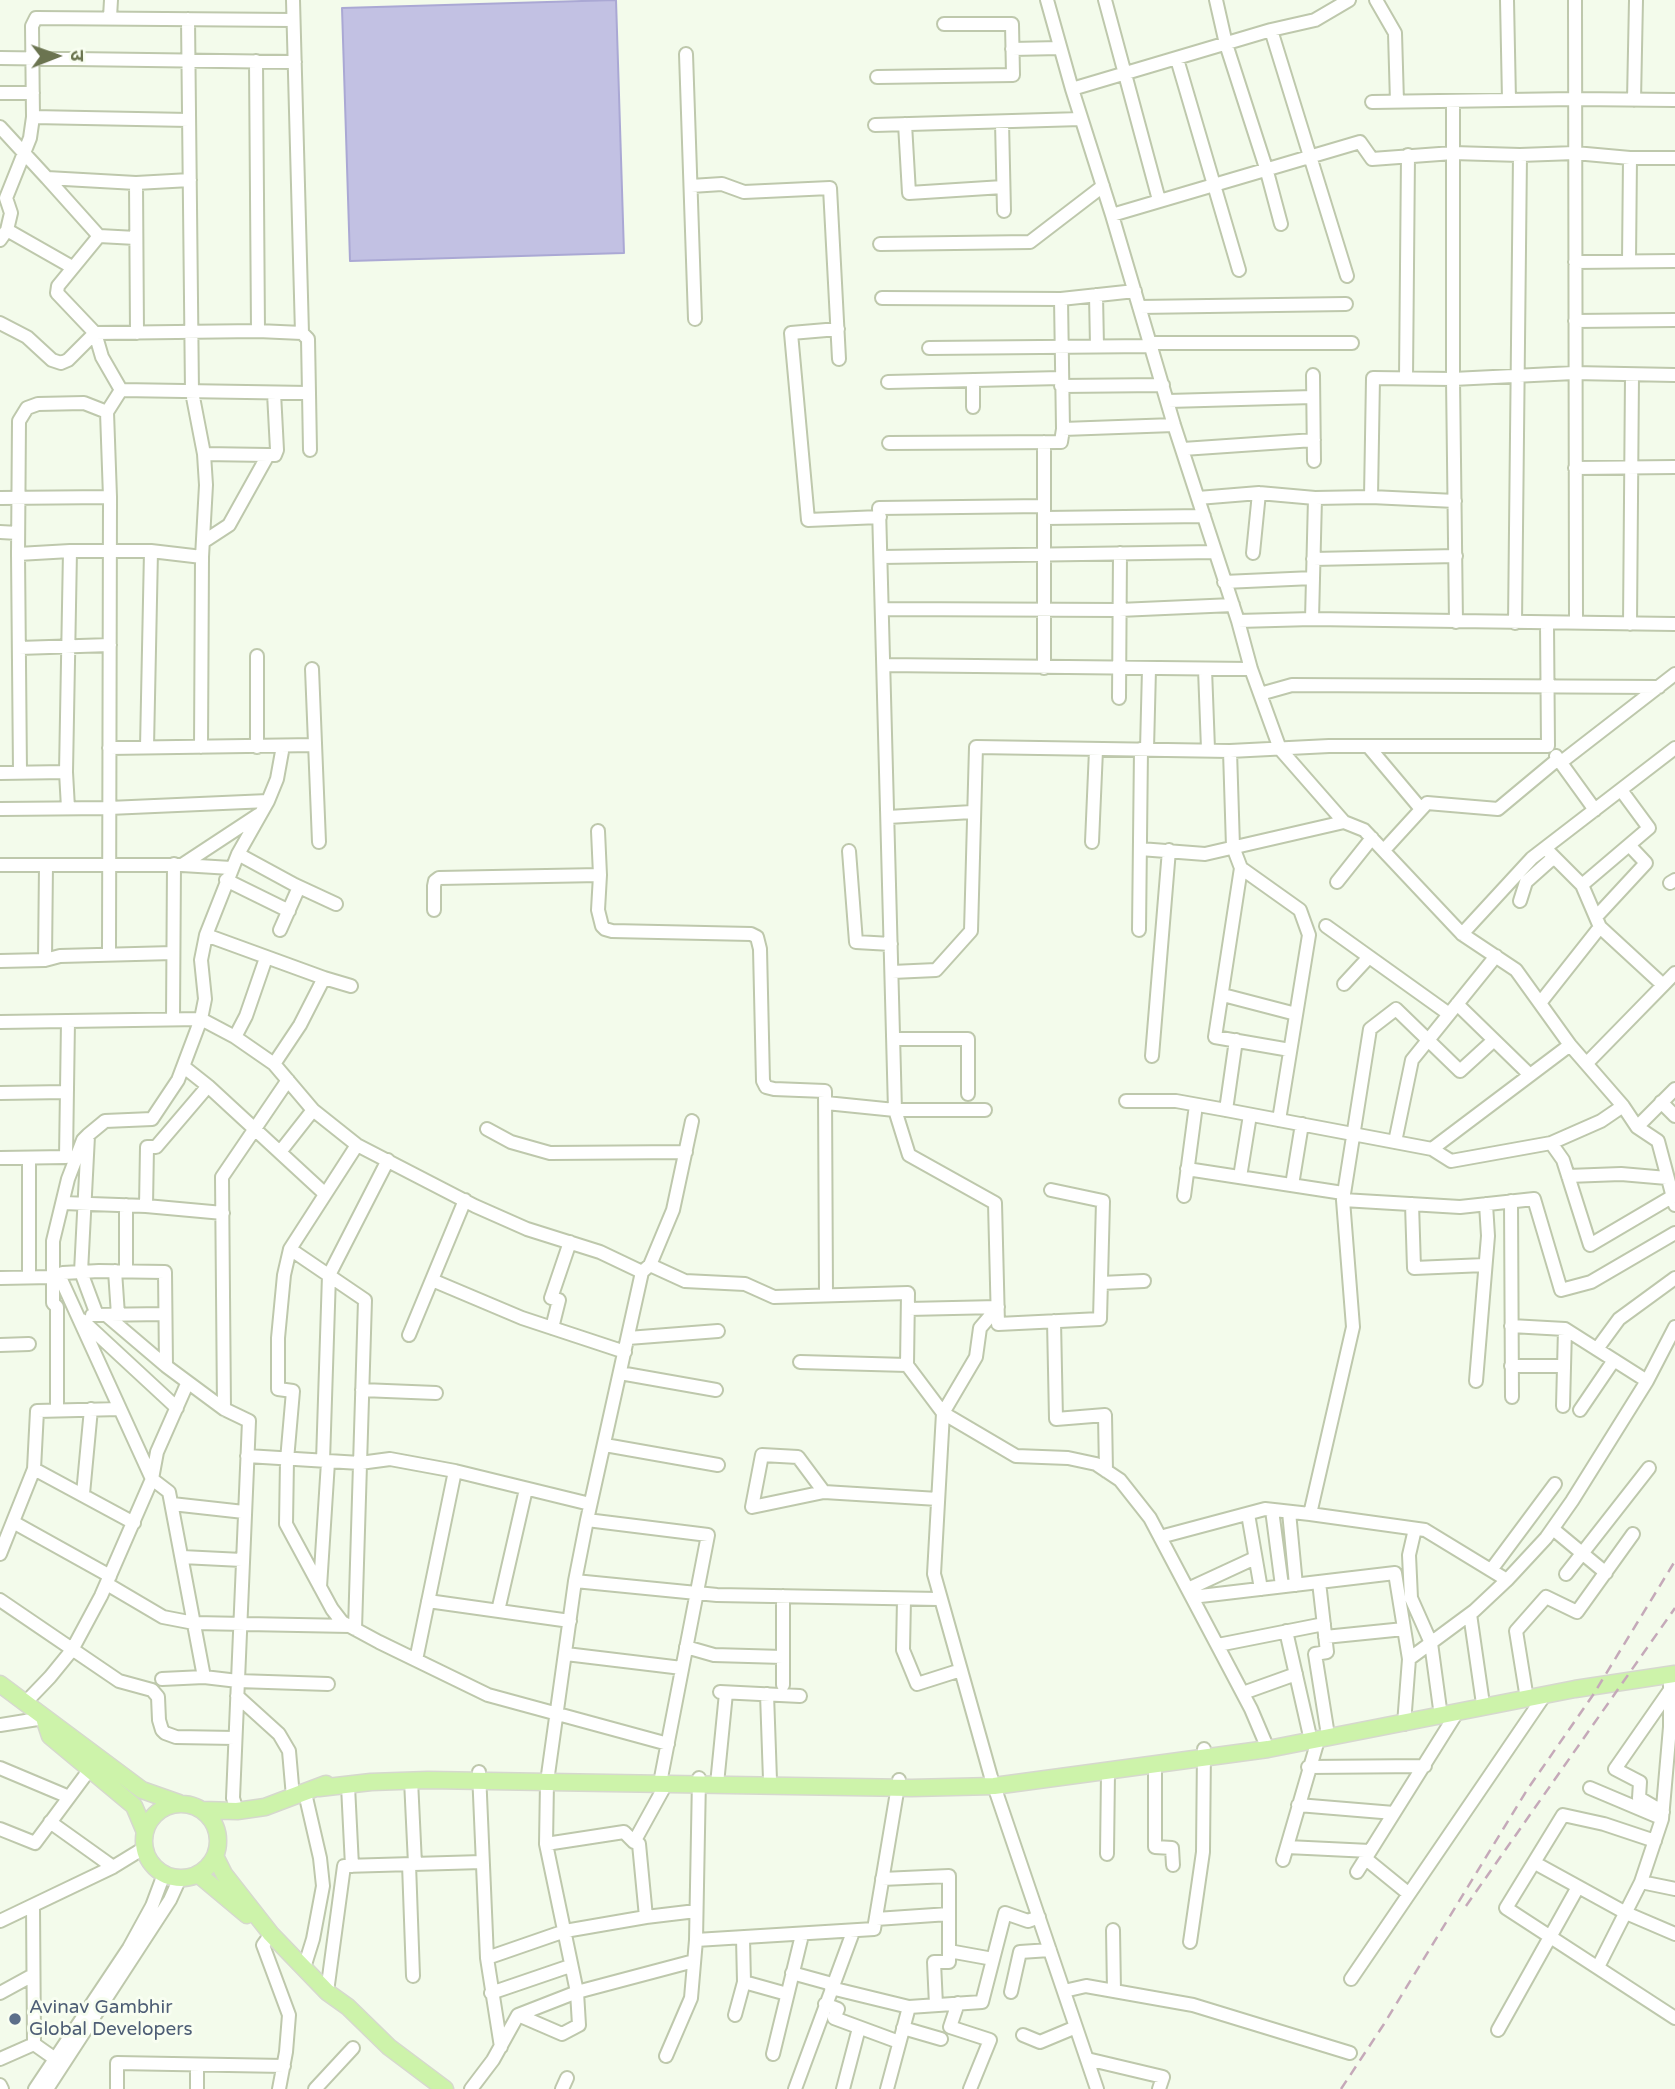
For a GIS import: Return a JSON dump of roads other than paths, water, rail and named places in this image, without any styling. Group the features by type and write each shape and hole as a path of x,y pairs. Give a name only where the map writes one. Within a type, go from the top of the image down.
{"main road":[{"path":"993,1782 1099,1765 1204,1754 1404,1720 1456,1714 1544,1696 1672,1680"},
{"path":"0,1684 142,1790 201,1810 237,1811 265,1807 337,1778 370,1773 662,1781 898,1784 993,1782 1108,1772 1204,1754"},
{"path":"1404,1720 1440,1709 1524,1700"},
{"path":"44,1718 50,1736 134,1805 155,1867 172,1876 198,1874 208,1866 215,1856 218,1844 213,1822 201,1810"},
{"path":"305,1793 371,1782 480,1776"},
{"path":"717,1781 898,1784"},
{"path":"145,1840 150,1820 158,1811 169,1805 182,1804"},
{"path":"213,1822 237,1811"},
{"path":"215,1856 224,1874 271,1934 327,1992 348,2007 389,2047 445,2089"},
{"path":"198,1874 271,1934"},
{"path":"327,1992 339,2013 384,2055 431,2089"}],"street":[{"path":"293,0 302,333"},
{"path":"1047,0 1174,425 1251,669 1280,749 1344,822 1364,830 1462,934 1516,970 1570,1045 1623,1106 1637,1127 1658,1141 1674,1200 1590,1245 1563,1160 1551,1143"},
{"path":"1105,0 1159,200"},
{"path":"1216,0 1226,44 1282,224"},
{"path":"1072,89 1271,30 1315,20 1349,0"},
{"path":"1376,0 1395,33 1397,102"},
{"path":"1507,0 1508,100"},
{"path":"1574,0 1576,624"},
{"path":"1634,100 1636,0"},
{"path":"110,17 111,1"},
{"path":"72,267 4,235 11,213 3,195 26,156 30,138 33,117 32,26 36,18 293,20"},
{"path":"188,19 192,392 204,454 206,485 202,557 201,747"},
{"path":"877,77 1013,75 1012,24 944,24"},
{"path":"1271,30 1347,276"},
{"path":"1012,49 1060,48"},
{"path":"686,54 695,319"},
{"path":"0,58 295,62"},
{"path":"1177,59 1239,270"},
{"path":"256,61 258,331"},
{"path":"0,93 33,93"},
{"path":"1372,102 1675,100"},
{"path":"1453,101 1452,379 1456,622"},
{"path":"33,117 189,120"},
{"path":"875,125 1082,119"},
{"path":"1002,121 1004,211"},
{"path":"905,124 909,193 1003,187"},
{"path":"0,127 99,236 136,238"},
{"path":"1112,215 1360,142 1372,159 1453,153 1575,153 1630,158 1675,158"},
{"path":"1406,378 1408,155"},
{"path":"1515,623 1520,155"},
{"path":"1629,261 1630,158"},
{"path":"42,173 136,183 190,180"},
{"path":"136,183 137,333"},
{"path":"691,186 722,184 744,192 831,188 839,354 813,332"},
{"path":"880,244 1030,243 1103,186"},
{"path":"99,236 72,267 58,286 57,293 95,333 114,401 110,497 108,748 110,954"},
{"path":"1575,262 1675,261"},
{"path":"882,298 1061,299 1135,291"},
{"path":"1096,295 1097,346"},
{"path":"889,443 1060,442 1063,429 1061,299"},
{"path":"1139,307 1346,304"},
{"path":"1575,321 1675,320"},
{"path":"2,324 27,337 52,360 61,363 68,360 95,333 302,333 308,339 310,450"},
{"path":"838,329 791,333 808,520 880,517"},
{"path":"929,348 1352,343"},
{"path":"1371,497 1373,378 1452,379 1574,373 1675,375"},
{"path":"1630,624 1632,375"},
{"path":"1313,376 1314,461"},
{"path":"888,382 973,380 1163,384"},
{"path":"973,380 973,407"},
{"path":"20,772 19,421 27,408 38,404 114,401 192,392 309,393"},
{"path":"204,454 275,455 274,393"},
{"path":"1168,401 1313,397"},
{"path":"1063,429 1174,425"},
{"path":"1183,449 1314,440"},
{"path":"1044,442 1044,668"},
{"path":"204,542 229,525 268,455"},
{"path":"1575,468 1675,467"},
{"path":"1198,498 1259,493 1315,498 1371,497 1455,501"},
{"path":"1253,553 1259,493"},
{"path":"0,498 110,497"},
{"path":"1312,620 1315,498"},
{"path":"1051,1190 1103,1200 1100,1319 998,1324 995,1203 909,1156 895,1110 879,508 1204,516"},
{"path":"0,532 18,533"},
{"path":"18,554 110,550 151,551 202,557"},
{"path":"68,808 66,772 71,551"},
{"path":"147,747 151,551"},
{"path":"881,556 1215,552"},
{"path":"1119,698 1120,553"},
{"path":"1313,559 1456,556"},
{"path":"1224,582 1313,578"},
{"path":"882,609 1044,611 1233,605"},
{"path":"1238,621 1675,624"},
{"path":"1547,624 1548,746 1595,810"},
{"path":"19,648 110,645"},
{"path":"257,656 257,747"},
{"path":"884,665 1251,669"},
{"path":"1139,930 1140,849 1149,669"},
{"path":"1205,669 1208,749"},
{"path":"312,670 319,842"},
{"path":"1384,850 1427,803 1498,809 1675,674"},
{"path":"1260,694 1292,685 1659,687"},
{"path":"108,748 315,745"},
{"path":"57,1410 57,1307 54,1303 56,1276 53,1241 68,1179 83,1140 88,1135 104,1121 152,1119 178,1080 201,1019 205,989 202,954 206,935 231,868 268,801 277,779 283,746"},
{"path":"892,972 936,970 971,931 972,812 976,747 1230,751 1368,746 1548,746"},
{"path":"1368,746 1421,810"},
{"path":"1520,901 1526,882 1549,853 1595,810 1675,748"},
{"path":"1092,842 1096,750"},
{"path":"1230,751 1233,847 1241,868 1215,1037 1290,1050"},
{"path":"0,773 66,772"},
{"path":"1582,885 1649,828 1621,790"},
{"path":"0,809 109,808 268,801"},
{"path":"888,817 972,812"},
{"path":"178,865 261,813"},
{"path":"1140,849 1205,854 1344,822"},
{"path":"598,831 598,910 605,929 751,934 757,937 760,949 763,1081 766,1087 774,1089 825,1091 826,1295"},
{"path":"1337,882 1372,838"},
{"path":"1540,1003 1598,922 1646,863 1629,845"},
{"path":"849,850 856,942 891,944"},
{"path":"1152,1056 1169,850"},
{"path":"1549,853 1582,885 1598,922 1671,978 1587,1063"},
{"path":"1462,934 1532,858 1549,853"},
{"path":"238,854 336,904"},
{"path":"0,865 109,864 231,868"},
{"path":"46,960 47,865"},
{"path":"173,1019 173,953 178,865"},
{"path":"1241,868 1300,910 1310,935 1279,1120"},
{"path":"435,910 434,886 439,878 600,875"},
{"path":"226,880 289,911"},
{"path":"280,930 299,887"},
{"path":"1326,926 1369,957 1453,1009 1494,1040 1531,1075"},
{"path":"206,935 351,986"},
{"path":"0,961 46,960 60,956 173,953"},
{"path":"1395,1142 1412,1060 1496,956"},
{"path":"1343,984 1369,957"},
{"path":"235,1037 246,1016 267,958"},
{"path":"274,1064 300,1025 324,978"},
{"path":"1223,995 1296,1014"},
{"path":"1310,1514 1353,1327 1343,1197 1370,1030 1396,1009 1460,1071 1494,1040"},
{"path":"0,1022 201,1019 235,1037 274,1064 313,1110 357,1145 527,1229 685,1281 745,1284 774,1297 908,1293 907,1365 943,1413 1016,1456 1068,1458 1096,1464 1120,1480 1150,1518 1243,1693 1267,1744"},
{"path":"0,1158 66,1157 68,1021"},
{"path":"894,1039 968,1039 968,1094"},
{"path":"1226,1110 1236,1040"},
{"path":"1432,1149 1570,1045"},
{"path":"184,1067 324,1193"},
{"path":"225,1409 222,1177 288,1080"},
{"path":"146,1206 147,1147 156,1147 208,1086"},
{"path":"1637,1127 1675,1089"},
{"path":"0,1093 66,1092"},
{"path":"1126,1101 1175,1101 1226,1110 1432,1149 1451,1161 1551,1143 1601,1121 1623,1106"},
{"path":"1661,1102 1675,1116"},
{"path":"826,1103 895,1110 985,1110"},
{"path":"1184,1196 1196,1105"},
{"path":"280,1152 313,1110"},
{"path":"1240,1177 1250,1115"},
{"path":"518,2015 562,2034 579,2025 577,1992 546,1844 548,1778 575,1581 590,1504 646,1268 673,1210 692,1121"},
{"path":"1292,1185 1301,1124"},
{"path":"487,1129 511,1142 550,1153 686,1152"},
{"path":"88,1135 81,1272 107,1315 187,1384 249,1421 233,1798 237,1811"},
{"path":"357,1145 290,1249 284,1275 278,1338 278,1389 293,1391 287,1460 286,1524 342,1622 488,1695 668,1744"},
{"path":"29,1158 29,1277"},
{"path":"320,1587 326,1462 328,1275 388,1160"},
{"path":"1187,1169 1292,1185 1343,1197 1412,1204 1460,1207 1534,1199 1561,1290 1591,1282 1675,1233"},
{"path":"1568,1176 1621,1174 1667,1178"},
{"path":"409,1335 465,1200"},
{"path":"1511,1201 1511,1397"},
{"path":"64,1203 146,1206 223,1213"},
{"path":"1412,1204 1414,1268 1485,1265"},
{"path":"1476,1381 1488,1236 1486,1204"},
{"path":"107,1315 121,1271 126,1205"},
{"path":"552,1328 559,1300 551,1298 570,1242"},
{"path":"290,1249 365,1300 353,1628"},
{"path":"0,1278 56,1276 81,1272 165,1272 166,1366"},
{"path":"56,1276 78,1315 152,1479 169,1492 204,1677"},
{"path":"1597,1349 1619,1319 1675,1278"},
{"path":"432,1280 522,1318 625,1352"},
{"path":"1101,1283 1144,1281"},
{"path":"908,1309 998,1307"},
{"path":"998,1307 980,1328 976,1357 943,1413 934,1574 993,1782 1097,2089"},
{"path":"78,1315 165,1314"},
{"path":"78,1315 177,1408"},
{"path":"1054,1321 1056,1419 1105,1415 1106,1471"},
{"path":"1511,1326 1564,1329 1647,1381"},
{"path":"1409,1659 1470,1614 1507,1580 1553,1529 1647,1381 1675,1327"},
{"path":"1563,1406 1564,1329"},
{"path":"628,1338 718,1331"},
{"path":"0,1345 29,1344"},
{"path":"1580,1410 1614,1360"},
{"path":"800,1362 907,1365"},
{"path":"1511,1366 1564,1366"},
{"path":"620,1373 716,1390"},
{"path":"25,1703 72,1650 108,1580 152,1479 157,1452 187,1384"},
{"path":"362,1390 436,1393"},
{"path":"83,1494 91,1409"},
{"path":"0,1554 34,1469 37,1411 120,1409"},
{"path":"605,1445 718,1465"},
{"path":"824,1492 797,1457 762,1455 752,1507 824,1492 938,1499"},
{"path":"247,1456 360,1463 390,1459 455,1471 590,1504"},
{"path":"1566,1574 1649,1468"},
{"path":"34,1469 134,1523"},
{"path":"416,1660 455,1471"},
{"path":"1491,1570 1555,1484"},
{"path":"498,1611 526,1489"},
{"path":"172,1504 244,1512"},
{"path":"1160,1537 1265,1509 1310,1514 1425,1530 1507,1580"},
{"path":"1272,1510 1282,1586"},
{"path":"1289,1512 1296,1585"},
{"path":"1248,1514 1261,1589"},
{"path":"587,1520 708,1535 662,1781 634,1842"},
{"path":"13,1522 163,1617 194,1623 353,1628"},
{"path":"1415,1529 1409,1555 1411,1598 1431,1643 1440,1709"},
{"path":"1553,1529 1606,1573"},
{"path":"1524,1700 1516,1631 1546,1597 1577,1612 1633,1534"},
{"path":"182,1558 242,1560"},
{"path":"1190,1593 1255,1558"},
{"path":"1190,1593 1261,1589 1395,1573 1409,1659 1404,1720"},
{"path":"575,1581 696,1593 939,1599"},
{"path":"1319,1582 1327,1652 1315,1654 1318,1734 1285,1854 1368,1855 1409,1894"},
{"path":"783,1596 783,1685"},
{"path":"904,1599 903,1650 917,1684 961,1670"},
{"path":"0,1600 119,1681 152,1690 158,1697 159,1720 165,1733 176,1737 235,1738"},
{"path":"428,1601 570,1621"},
{"path":"1470,1614 1483,1704"},
{"path":"1218,1645 1286,1631 1404,1629"},
{"path":"1286,1631 1296,1674 1318,1734"},
{"path":"686,1647 714,1655 783,1657"},
{"path":"566,1654 682,1668"},
{"path":"1243,1693 1296,1674"},
{"path":"162,1679 204,1677 237,1681 328,1684"},
{"path":"1598,1967 1641,1882 1662,1815 1672,1727 1672,1680"},
{"path":"1662,1815 1639,1798 1640,1782 1615,1769 1672,1680"},
{"path":"717,1781 723,1693 800,1696"},
{"path":"767,1694 770,1780"},
{"path":"237,1696 279,1734 289,1751 305,1793 320,1858 323,1886 313,1939 304,1968"},
{"path":"1351,1979 1544,1696"},
{"path":"1357,1872 1456,1714"},
{"path":"0,1725 44,1718"},
{"path":"1190,1942 1203,1853 1204,1754"},
{"path":"1155,1765 1155,1847 1172,1849 1173,1865"},
{"path":"1308,1767 1424,1766"},
{"path":"0,1768 69,1797"},
{"path":"0,1829 35,1843 90,1769"},
{"path":"1107,1854 1108,1772"},
{"path":"480,1776 486,1958 501,2047"},
{"path":"411,1780 413,1976"},
{"path":"666,2056 691,1998 699,1781"},
{"path":"695,1940 874,1929 898,1784"},
{"path":"348,1786 352,1866"},
{"path":"1590,1788 1662,1815"},
{"path":"1298,1805 1394,1813"},
{"path":"1655,1841 1604,1824 1563,1815 1506,1908 1675,2018"},
{"path":"50,1822 113,1867"},
{"path":"546,1844 624,1832 639,1844 646,1917"},
{"path":"0,1922 113,1867 145,1840"},
{"path":"327,1992 344,1866 482,1862"},
{"path":"1535,1863 1626,1913 1675,1934"},
{"path":"35,2089 59,2062 170,1900 172,1876"},
{"path":"882,1879 949,1876 950,1962 934,1962 936,2005"},
{"path":"1641,1882 1675,1889"},
{"path":"1498,2030 1578,1887"},
{"path":"33,1906 34,2044"},
{"path":"486,1958 565,1931 696,1911"},
{"path":"792,1973 909,2007 982,2002 1005,1913 1028,1921 1039,1917"},
{"path":"876,1919 949,1914"},
{"path":"1113,1930 1114,1991"},
{"path":"795,2089 853,1932"},
{"path":"271,1934 263,1945 289,2015 279,2089"},
{"path":"773,2054 802,1935"},
{"path":"734,2015 744,1982 743,1938"},
{"path":"1011,1992 1020,1952 1050,1950"},
{"path":"949,1951 993,1959"},
{"path":"471,2089 493,2060 518,2015 577,1992 694,1961"},
{"path":"491,1993 570,1966"},
{"path":"0,1993 33,1975"},
{"path":"744,1982 788,1994"},
{"path":"1064,1991 1086,1986 1194,2005 1350,2053"},
{"path":"958,2003 950,2027 990,2040 970,2089"},
{"path":"825,2004 838,2009 834,2018 899,2042"},
{"path":"887,2089 909,2007"},
{"path":"1023,2035 1040,2042 1076,2027"},
{"path":"843,2089 859,2028"},
{"path":"903,2028 942,2039"},
{"path":"34,2044 59,2062"},
{"path":"0,2059 34,2044"},
{"path":"315,2089 353,2048"},
{"path":"1087,2059 1163,2077 1159,2089"},
{"path":"47,2089 59,2062"},
{"path":"117,2089 117,2063 284,2066"},
{"path":"197,2065 197,2089"}],"water":[{"path":"616,0 624,253 350,261 342,8"}],"railway":[{"path":"1341,2089 1384,2024 1527,1790 1593,1695 1675,1561"},
{"path":"1466,1906 1675,1608"}],"place":[{"name":"Avinav Gambhir Global Developers","path":"15,2019"}]}
